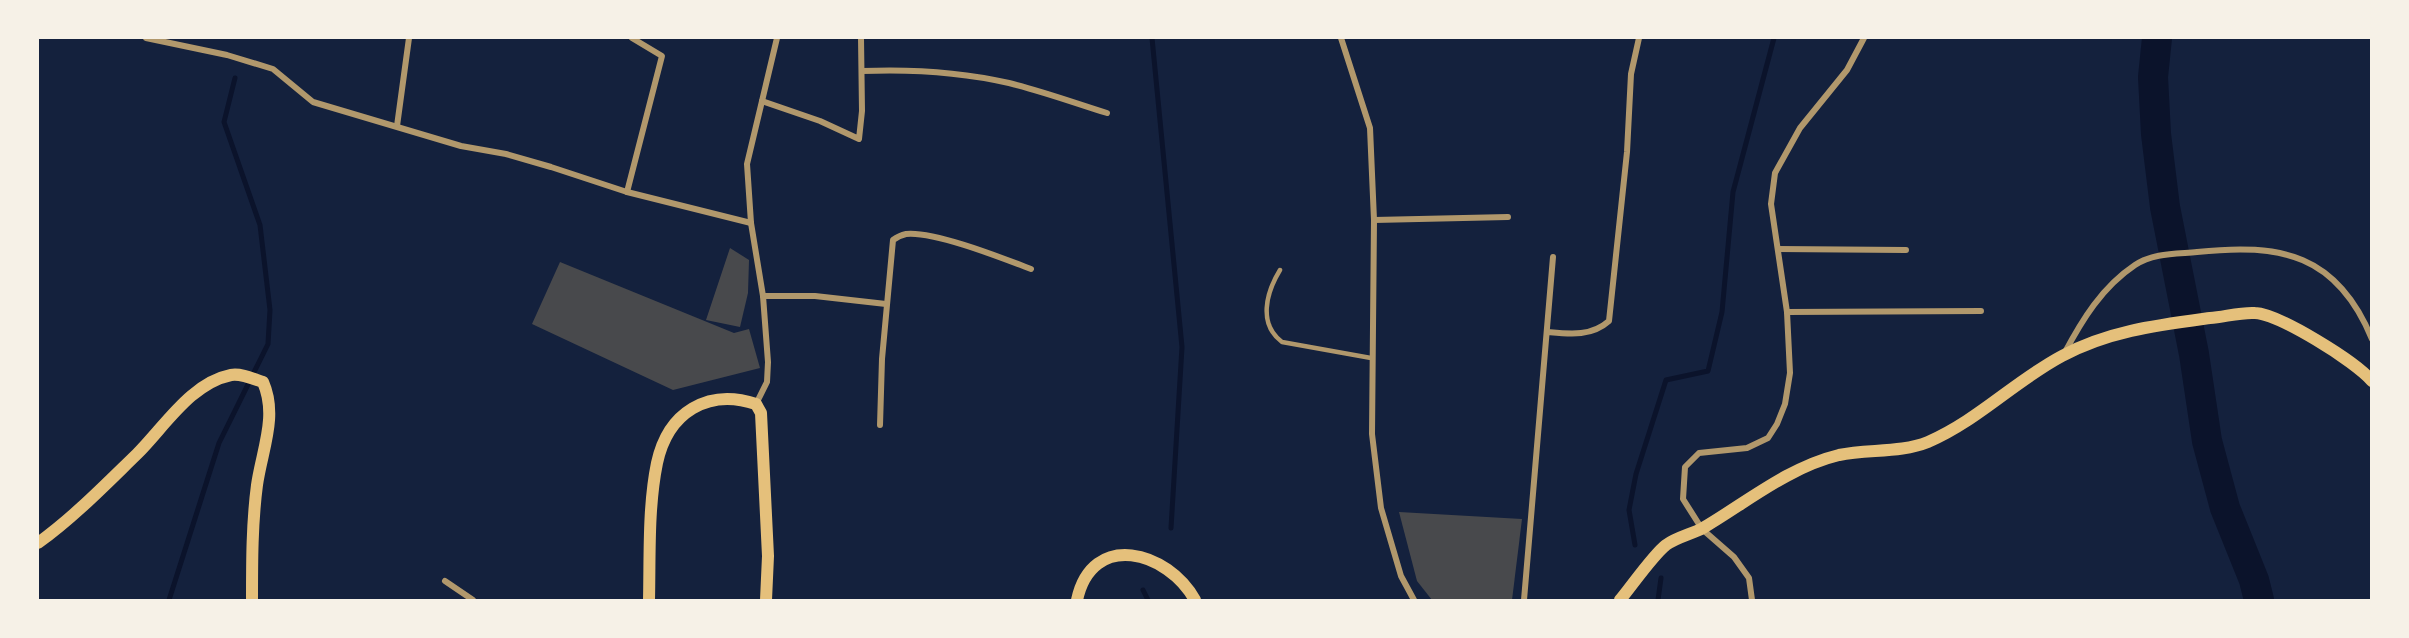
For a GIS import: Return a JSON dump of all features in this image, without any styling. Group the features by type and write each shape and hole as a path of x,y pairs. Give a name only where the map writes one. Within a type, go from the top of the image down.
{"main road":[{"path":"1620,600 1666,545 1702,529 1796,472 1838,455 1879,449 1917,447 1944,435 2062,356 2108,335 2155,325 2256,313 2344,356 2372,381"},
{"path":"38,543 67,521 139,452 183,404 210,382 234,374 243,376 263,382 269,396 270,414 257,485 252,557 252,600"},
{"path":"649,600 654,485 658,461 665,442 675,425 690,409 708,400 729,397 756,404 761,413 764,435 768,556 766,600"},
{"path":"1077,600 1081,585 1089,572 1105,559 1124,554 1142,556 1172,574 1195,600"}],"street":[{"path":"146,38 226,55 273,69 313,102 461,146 506,154 627,192 751,223"},
{"path":"397,126 409,38"},
{"path":"627,192 662,56 632,38"},
{"path":"756,404 767,382 763,296 751,223 747,164 777,38"},
{"path":"762,101 820,121 859,139 862,111 861,38"},
{"path":"1341,38 1370,128 1374,220 1372,434 1382,508 1401,576 1414,600"},
{"path":"1547,332 1575,334 1592,332 1609,321 1627,152 1631,74 1639,38"},
{"path":"1752,600 1749,578 1734,557 1702,529 1683,499 1685,467 1699,453 1747,448 1768,438 1785,404 1790,373 1787,312 1771,204 1775,173 1800,128 1847,70 1864,38"},
{"path":"862,71 896,70 958,74 1010,84 1107,113"},
{"path":"1374,220 1508,217"},
{"path":"880,425 882,359 893,240 902,234 929,236 980,250 1031,268"},
{"path":"1778,249 1906,250"},
{"path":"2062,356 2085,315 2100,296 2134,266 2151,257 2220,249 2260,249 2295,255 2321,268 2345,292 2363,318 2372,339"},
{"path":"1524,600 1553,257"},
{"path":"763,296 815,296 886,304"},
{"path":"1787,312 1981,311"},
{"path":"445,581 473,600"}],"lane":[{"path":"1280,270 1271,284 1267,302 1266,318 1272,334 1282,342 1371,358"}],"building":[{"path":"730,248 749,260 748,293 740,327 706,320"},
{"path":"560,262 734,333 749,329 760,368 673,390 532,324"},
{"path":"1399,512 1522,519 1512,600 1432,600 1417,581"}],"waterway":[{"path":"1152,38 1182,347 1171,528"},
{"path":"1635,545 1629,510 1636,474 1666,380 1708,371 1722,312 1733,192 1774,38"},
{"path":"2157,38 2153,77 2156,134 2165,207 2194,354 2207,441 2225,508 2254,580 2259,600"},
{"path":"169,600 219,443 268,344 270,310 260,225 224,122 235,78"},
{"path":"1658,600 1661,578"},
{"path":"1143,590 1148,600"}]}
